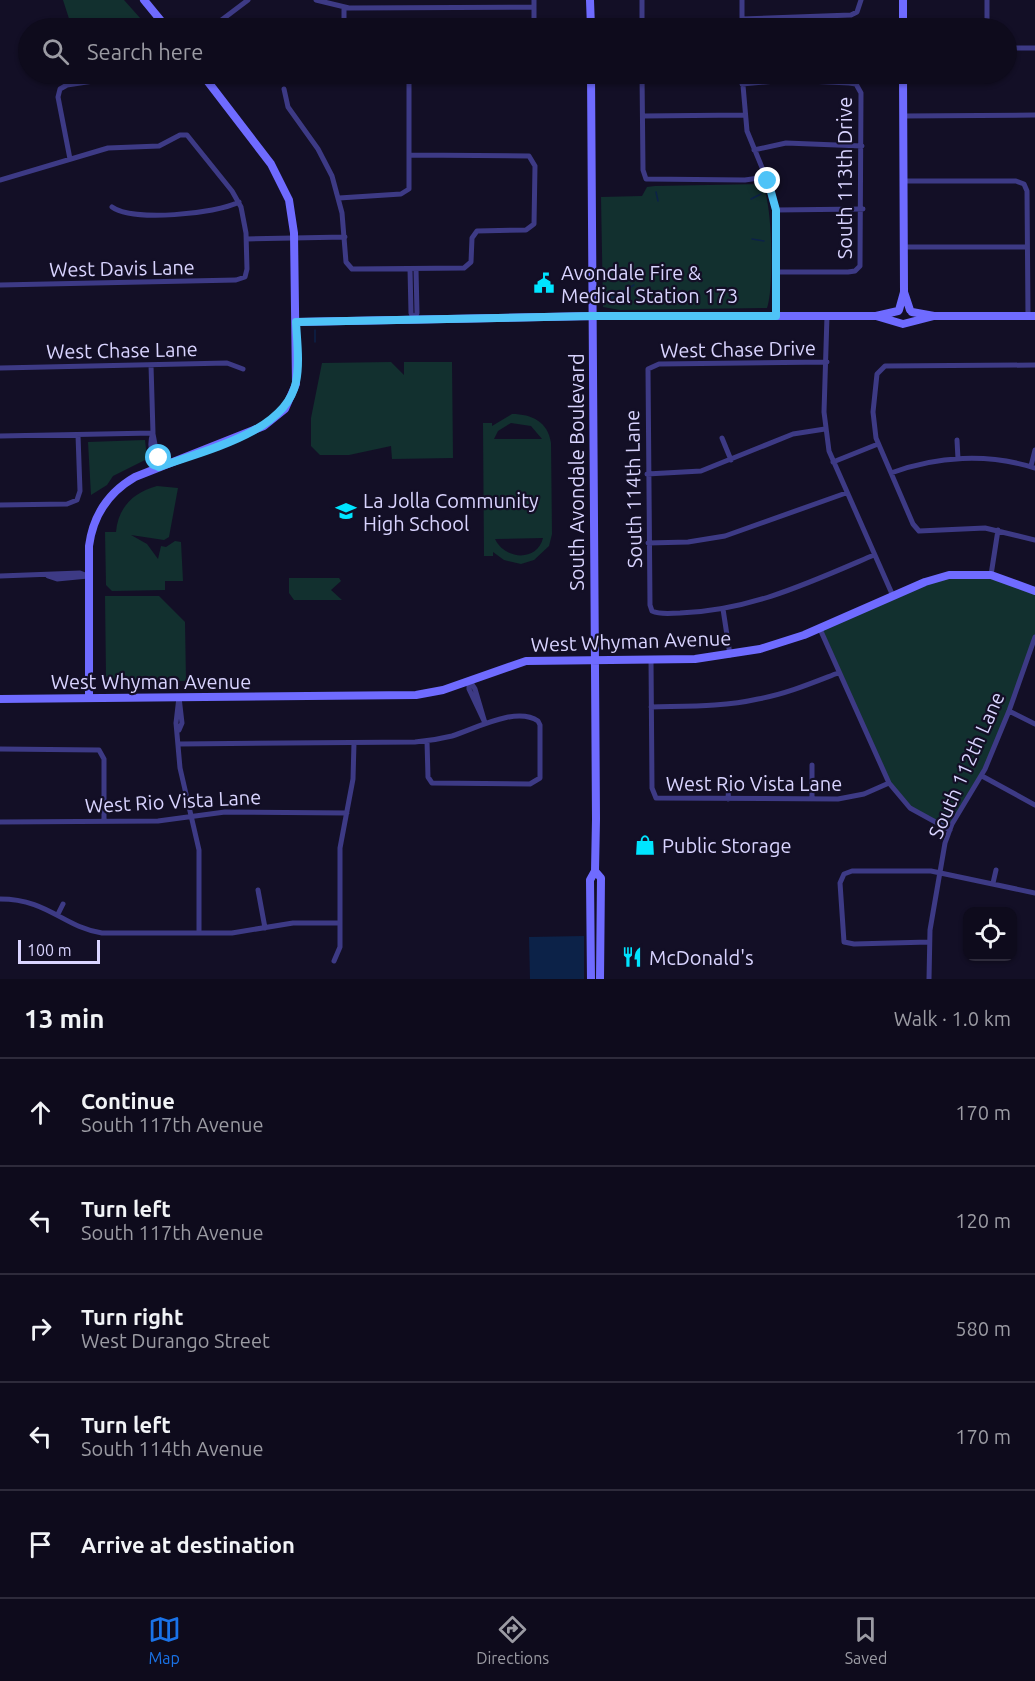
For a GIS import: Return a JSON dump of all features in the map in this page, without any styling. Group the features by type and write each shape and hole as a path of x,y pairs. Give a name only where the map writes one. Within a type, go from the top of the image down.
{"street":[{"path":"144,0 159,18"},
{"path":"224,18 248,0"},
{"path":"316,0 344,7 387,8 534,3"},
{"path":"387,0 387,8"},
{"path":"590,0 591,18"},
{"path":"642,0 642,18"},
{"path":"742,0 742,18"},
{"path":"768,18 847,15 857,12 861,0"},
{"path":"903,0 903,18"},
{"path":"987,0 987,18"},
{"path":"344,7 344,18"},
{"path":"1017,48 1035,48"},
{"path":"70,159 58,97 60,89 74,84"},
{"path":"89,698 90,538 101,509 124,484 159,467 260,429 281,413 296,384 294,238 289,200 271,164 210,84"},
{"path":"339,198 407,192 410,186 409,84"},
{"name":"South Avondale Boulevard","path":"591,84 595,871 590,880 591,979"},
{"path":"642,84 643,170 646,178 739,180 766,177"},
{"path":"742,84 744,115 776,210 776,316"},
{"name":"South 113th Drive","path":"776,272 859,270 862,260 863,208 862,97 858,87 854,84"},
{"path":"896,317 904,292 903,84"},
{"path":"284,89 288,107 324,158 339,198 346,260 349,267 358,270 461,268 469,265 474,233 480,230 523,230 532,227 535,207 535,166 532,158 523,154 410,155"},
{"path":"643,116 744,115"},
{"path":"903,116 1035,115"},
{"path":"0,180 108,148 162,145 183,134 192,139 239,202 247,239 345,237"},
{"path":"754,150 786,143 862,146"},
{"path":"896,317 1032,316 1027,247 1027,191 1024,184 1016,182 903,181"},
{"path":"111,207 130,214 207,213 239,202"},
{"path":"776,210 863,208"},
{"name":"West Davis Lane","path":"0,285 236,280 245,278 247,239"},
{"path":"904,247 1027,247"},
{"path":"413,269 411,313 414,320"},
{"path":"296,322 592,316 912,318 904,292"},
{"path":"896,317 911,311 934,316"},
{"path":"827,316 825,429 833,462 893,596"},
{"name":"West Chase Drive","path":"650,366 827,362"},
{"name":"West Chase Lane","path":"0,368 227,363 243,369"},
{"path":"151,365 153,434 159,467"},
{"path":"1035,365 888,365 880,368 873,405 878,444 919,531 969,528 998,530 1035,540"},
{"name":"South 114th Lane","path":"650,366 647,375 647,474 652,610 686,613 723,609"},
{"path":"647,474 695,472 731,460 793,434 825,429"},
{"path":"0,436 153,434"},
{"path":"0,506 67,504 77,500 80,491 78,435"},
{"path":"722,438 731,460"},
{"path":"957,440 958,459"},
{"path":"833,462 878,444"},
{"path":"891,473 932,462 958,459 994,460 1033,467 1035,450"},
{"path":"648,543 688,542 725,536 846,493"},
{"path":"991,576 998,530"},
{"path":"730,655 723,609 783,593 874,555"},
{"path":"0,576 48,576 57,579 88,576"},
{"name":"West Whyman Avenue","path":"0,699 416,695 526,661 730,655 774,645 820,629 893,596 949,576 991,576 1035,591"},
{"path":"820,629 889,783 916,812 950,830"},
{"name":"South 112th Lane","path":"929,979 929,942 939,872 950,830 982,776 1010,711 1035,637"},
{"path":"651,659 651,706 713,706 746,702 780,694 838,673"},
{"path":"469,680 469,689 485,723"},
{"path":"179,697 176,706 180,773 199,850 199,933"},
{"name":"West Rio Vista Lane","path":"651,706 654,797 662,800 851,797 889,783"},
{"path":"1010,711 1035,724"},
{"path":"179,744 427,741 453,736 485,723 512,718 533,718 538,721 539,781 519,784 437,784 430,782 427,741"},
{"path":"334,961 339,951 340,848 353,779 354,742"},
{"path":"0,749 92,748 101,752 104,759 104,821"},
{"path":"812,765 812,799"},
{"path":"982,776 1035,805"},
{"path":"728,799 729,782"},
{"name":"West Rio Vista Lane","path":"0,822 164,821 225,812 347,813"},
{"path":"993,883 996,870"},
{"name":"South Avondale Boulevard","path":"595,871 600,878 600,979"},
{"path":"929,942 854,944 844,942 840,884 844,874 852,871 939,872 1035,893"},
{"path":"258,890 265,928"},
{"path":"0,899 31,902 85,928 102,933 231,933 293,923 340,923"},
{"path":"58,914 63,904"}],"green space":[{"path":"63,0 124,0 140,18 69,18"},
{"path":"762,184 766,193 771,246 771,283 767,308 620,310 603,307 601,197 642,196 647,187 655,186"},
{"path":"391,362 404,375 404,362 452,362 453,458 392,459 391,446 349,455 320,455 311,446 311,418 322,363"},
{"path":"512,414 526,416 543,425 551,443 552,534 549,546 534,560 521,564 504,560 493,552 493,556 484,556 483,423 492,423 492,426","holes":["511,423 531,426 542,439 494,439 498,431","543,538 540,546 534,551 520,555 506,551 495,539"]},
{"path":"145,440 147,459 113,476 107,485 91,495 88,442"},
{"path":"157,486 178,488 169,537 164,540 131,535 147,544 158,559 161,546 166,547 175,541 181,542 183,581 165,581 165,590 112,591 106,585 105,532 116,532 120,515 129,502 141,492"},
{"path":"973,574 1035,591 1035,637 1009,711 980,781 950,830 922,816 895,793 820,629 925,582"},
{"path":"289,578 339,578 341,581 331,590 342,600 294,600 289,593"},
{"path":"105,596 159,596 185,622 186,681 112,682 106,676"}],"water":[{"path":"584,936 584,979 530,979 529,937"}],"waterway":[{"path":"656,192 658,201"},
{"path":"751,199 761,194"},
{"path":"752,239 764,241"},
{"path":"604,298 610,299 634,285"},
{"path":"315,330 315,342"}],"place":[{"name":"Avondale Fire & Medical Station 173","path":"544,283"},
{"name":"La Jolla Community High School","path":"346,511"},
{"name":"Public Storage","path":"645,845"},
{"name":"McDonald's","path":"632,957"}],"route":[{"path":"159,458 159,467 260,429 278,417 288,404 296,384 296,322 592,316 776,316 776,210 768,181"}]}
